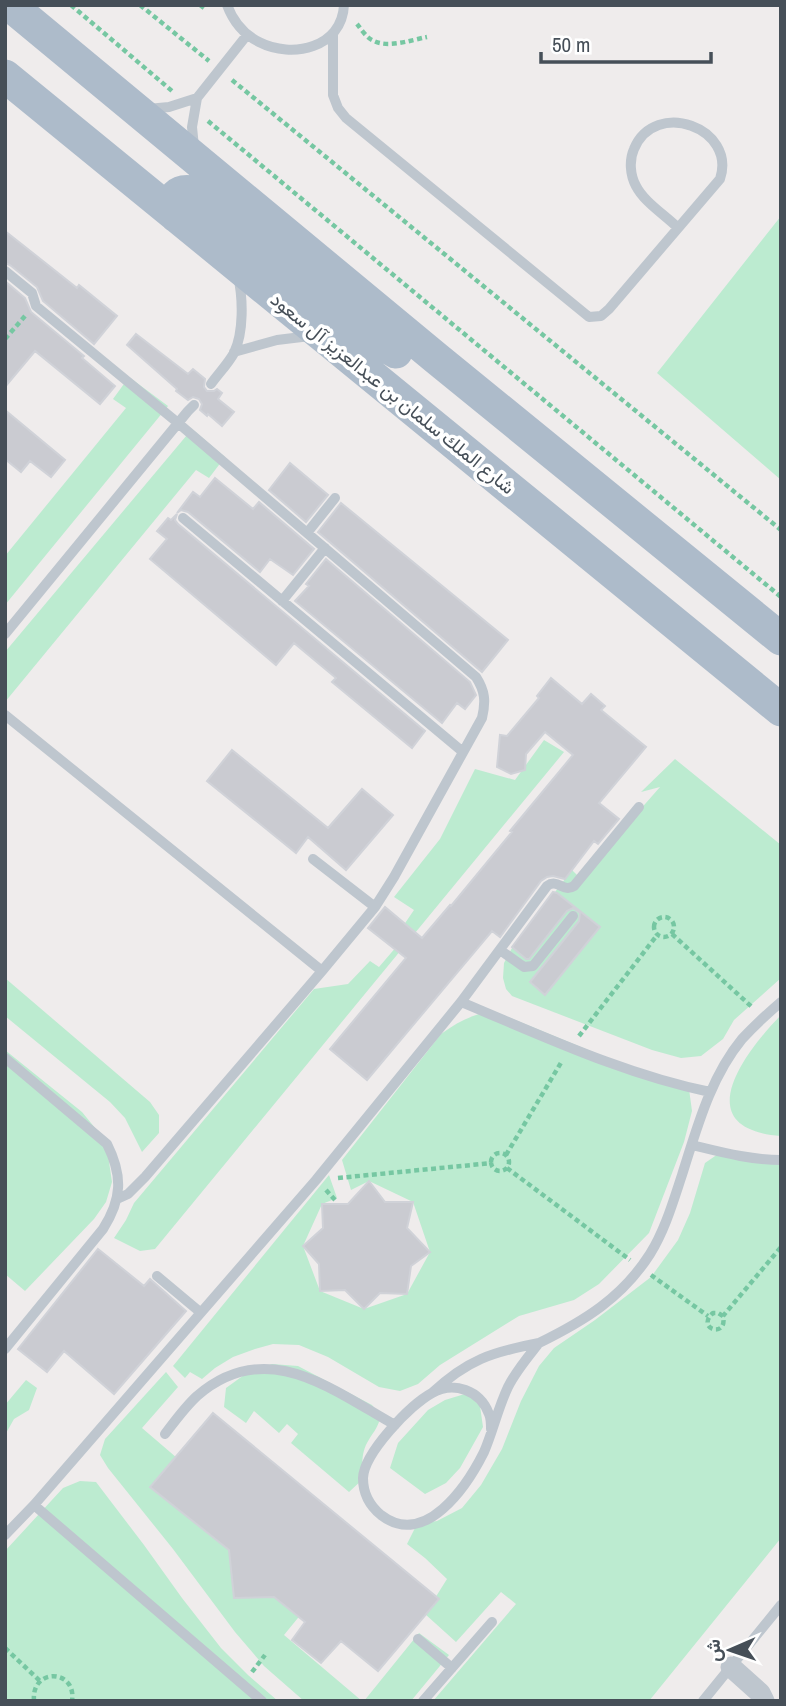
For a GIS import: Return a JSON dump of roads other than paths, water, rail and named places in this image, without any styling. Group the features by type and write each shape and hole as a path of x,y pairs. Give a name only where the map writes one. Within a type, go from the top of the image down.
{"main road":[{"path":"10,5 781,639"},
{"name":"شارع الملك سلمان بن عبدالعزيز آل سعود","path":"5,76 781,710"},
{"path":"176,216 172,208 173,199 180,192 188,190 197,193 381,343 407,356 436,358"}],"street":[{"path":"730,1667 760,1693 764,1701"}],"lane":[{"path":"227,5 237,25 247,35 273,47 300,50 324,42 340,23 344,8"},
{"path":"333,33 333,95 346,118 589,317 600,316 609,309 720,179 723,163 717,145 691,126 680,122 667,122 645,132 637,141 632,153 632,177 637,188 678,228"},
{"path":"135,109 189,106 247,35"},
{"path":"189,106 197,160"},
{"path":"211,384 234,352 240,330 242,308 235,264"},
{"path":"5,271 32,293 39,309 178,423 476,677 483,689 485,704 482,718 375,907 145,1177 128,1194 117,1199"},
{"path":"234,352 277,340 321,335"},
{"path":"5,634 194,405"},
{"path":"307,533 335,498"},
{"path":"183,519 463,752"},
{"path":"282,601 325,548"},
{"path":"5,715 322,971"},
{"path":"5,1535 316,1180 461,1002 547,886 557,883 570,889 574,886 639,807"},
{"path":"313,859 375,907"},
{"path":"500,950 524,967 533,966 573,916"},
{"path":"461,1002 616,1066 710,1092"},
{"path":"539,1343 510,1384 499,1406 484,1451 455,1496 435,1515 411,1524 386,1519 376,1511 364,1489 363,1476 372,1452 395,1425 470,1363 492,1353 539,1343 594,1313 615,1296 640,1267 662,1232 710,1092 724,1065 742,1039 781,1002"},
{"path":"5,1058 107,1144 114,1157 119,1185 112,1215 103,1229 5,1349"},
{"path":"692,1145 742,1157 781,1160"},
{"path":"157,1276 200,1312"},
{"path":"165,1434 195,1398 213,1384 234,1374 256,1369 279,1369 302,1374 395,1425"},
{"path":"432,1393 445,1388 459,1388 473,1393 483,1402 490,1415 491,1429"},
{"path":"34,1505 262,1701"},
{"path":"703,1701 781,1605"},
{"path":"424,1701 492,1622"},
{"path":"418,1639 452,1668"}]}
